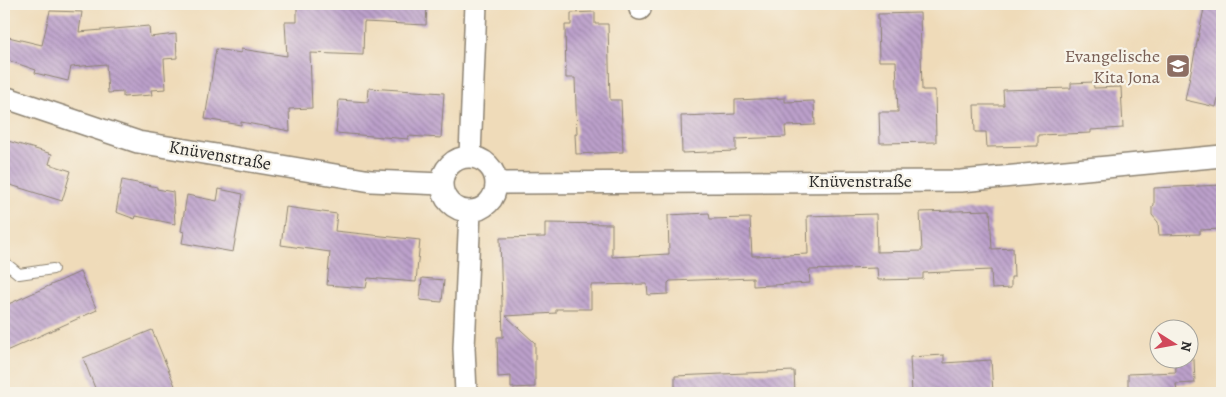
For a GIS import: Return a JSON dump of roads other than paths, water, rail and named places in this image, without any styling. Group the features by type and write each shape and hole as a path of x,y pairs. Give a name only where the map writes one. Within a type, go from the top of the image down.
{"street":[{"path":"470,156 476,4"},
{"name":"Knüvenstraße","path":"4,97 138,142 371,181 442,184"},
{"path":"470,156 480,158 489,163 495,172 496,183 494,196 488,205 479,210 457,209 448,202 443,194 442,184 445,173 450,164 459,158 470,156"},
{"name":"Knüvenstraße","path":"496,183 961,181 1222,156"},
{"path":"466,393 464,348 470,211"}],"lane":[{"path":"4,262 19,274 54,269"}],"place":[{"name":"Evangelische Kita Jona","path":"1178,66"}]}
